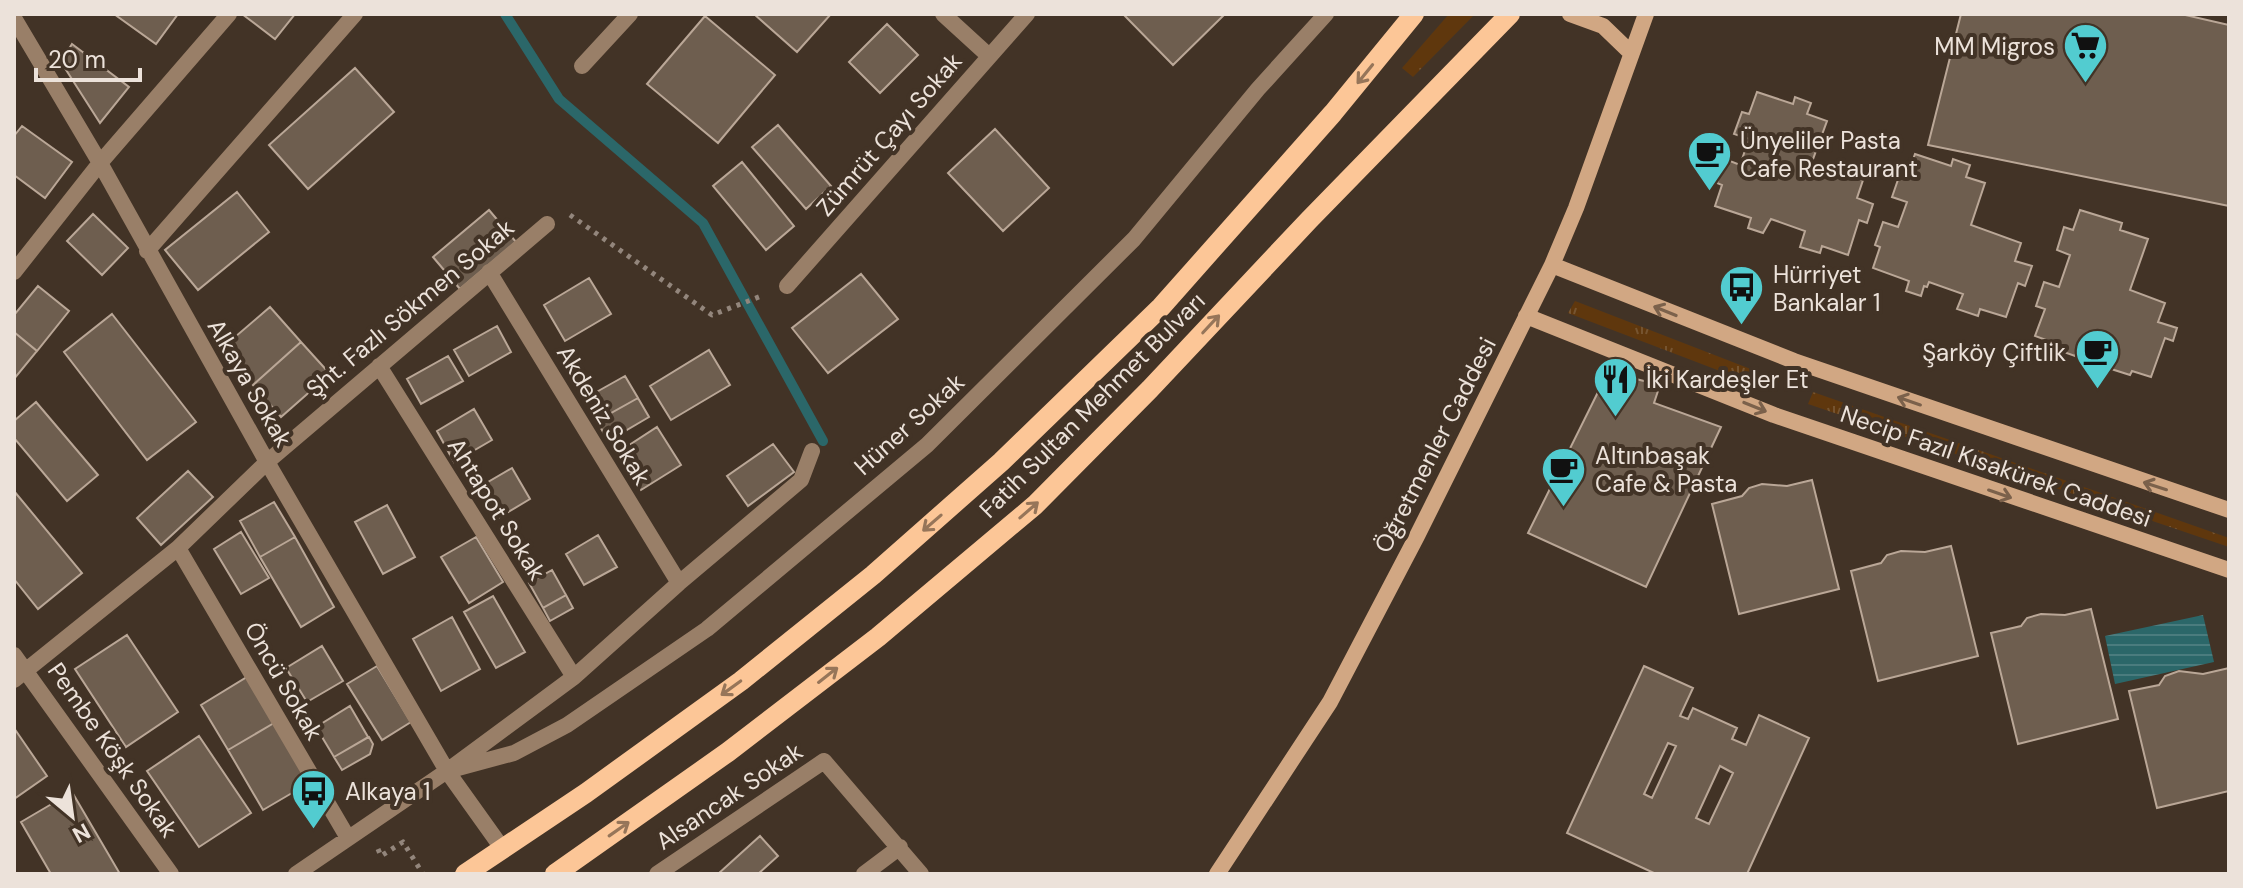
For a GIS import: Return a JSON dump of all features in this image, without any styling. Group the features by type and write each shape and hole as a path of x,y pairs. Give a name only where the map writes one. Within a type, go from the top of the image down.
{"main road":[{"name":"Fatih Sultan Mehmet Bulvarı","path":"465,874 586,793 741,681 873,575 1001,462 1161,307 1333,113 1414,14"},
{"name":"Fatih Sultan Mehmet Bulvarı","path":"555,874 728,752 878,637 1035,505 1511,14"},
{"path":"1570,14 1603,26 1631,53"},
{"name":"Öğretmenler Caddesi","path":"1217,874 1330,702 1417,536 1552,265 1576,208 1646,14"},
{"name":"Necip Fazıl Kısakürek Caddesi","path":"1552,265 1794,361 2229,510"},
{"name":"Necip Fazıl Kısakürek Caddesi","path":"1526,316 1774,415 2229,570"}],"street":[{"path":"18,24 32,14"},
{"path":"14,272 100,163 229,14"},
{"path":"147,251 355,14"},
{"path":"582,66 630,14"},
{"path":"943,14 989,56"},
{"name":"Zümrüt Çayı Sokak","path":"787,286 1027,14"},
{"name":"Hüner Sokak","path":"447,771 514,753 580,716 707,629 927,445 1134,239 1258,89 1326,14"},
{"name":"Alkaya Sokak","path":"18,24 447,771 502,848"},
{"name":"Şht. Fazlı Sökmen Sokak","path":"21,676 178,548 267,462 547,224"},
{"name":"Akdeniz Sokak","path":"489,272 679,583"},
{"name":"Ahtapot Sokak","path":"379,366 574,677"},
{"path":"296,874 447,771 574,677 801,480 812,451"},
{"name":"Öncü Sokak","path":"178,548 348,838"},
{"name":"Pembe Köşk Sokak","path":"14,655 21,676 171,874"},
{"name":"Alsancak Sokak","path":"657,874 824,761 921,874"},
{"path":"864,874 900,847"}],"path":[{"path":"547,224 572,215 712,315 787,286"},
{"path":"403,842 423,874"}],"green space":[{"path":"1449,14 1475,14 1413,77 1402,68"},
{"path":"1575,301 1779,380 1775,392 1568,313"},
{"path":"1813,392 2229,538 2229,547 1808,404"}],"water":[{"path":"2203,615 2214,662 2115,684 2105,636"}],"building":[{"path":"114,14 178,14 156,44"},
{"path":"242,14 295,14 275,39"},
{"path":"754,14 831,14 797,52"},
{"path":"1123,14 1225,14 1173,65"},
{"name":"MM Migros","path":"1961,14 2181,14 2229,25 2229,206 1928,145"},
{"path":"705,16 775,75 718,143 647,84"},
{"path":"887,24 918,55 880,93 849,62"},
{"path":"72,44 129,87 100,123 61,62"},
{"path":"355,68 394,112 308,189 269,145"},
{"path":"1757,92 1793,104 1795,97 1811,103 1807,114 1827,121 1812,162 1863,180 1857,198 1873,204 1867,223 1859,220 1848,255 1822,246 1820,253 1800,247 1805,231 1771,219 1763,233 1748,228 1751,218 1715,206 1722,185 1717,183 1725,159 1740,165 1749,139 1734,134 1742,112 1749,114"},
{"path":"778,125 831,186 806,209 752,147"},
{"path":"22,126 72,162 45,198 14,175 14,136"},
{"path":"995,129 1049,188 1003,231 948,173"},
{"path":"1915,154 1951,166 1953,159 1970,165 1966,177 1985,183 1971,225 2021,243 2015,261 2032,266 2025,286 2018,283 2006,317 1980,309 1978,316 1957,309 1963,294 1929,282 1921,296 1906,291 1909,281 1873,268 1880,247 1875,245 1883,222 1898,227 1907,202 1892,197 1900,174 1907,176"},
{"path":"742,162 794,226 766,250 713,186"},
{"path":"237,192 269,232 198,290 165,250"},
{"path":"489,210 516,242 460,289 433,257"},
{"path":"2080,210 2122,223 2120,230 2148,239 2130,290 2165,303 2158,322 2177,328 2173,341 2165,338 2151,377 2132,371 2130,375 2105,367 2110,353 2080,342 2075,356 2058,350 2060,345 2035,336 2045,309 2036,306 2044,282 2059,287 2070,255 2057,250 2064,227 2073,230"},
{"path":"93,214 128,248 102,275 67,241"},
{"path":"861,274 898,319 828,373 792,328"},
{"path":"589,278 611,314 565,341 544,305"},
{"path":"38,286 69,311 37,351 14,332 14,315"},
{"path":"270,307 301,342 253,385 221,349"},
{"path":"112,314 196,422 147,460 64,352"},
{"path":"497,326 511,352 469,376 454,350"},
{"path":"14,332 37,351 14,379"},
{"path":"301,342 330,374 281,417 253,385"},
{"path":"709,350 730,385 671,420 650,386"},
{"path":"448,356 463,381 421,404 407,379"},
{"path":"1608,372 1660,385 1654,403 1721,427 1646,587 1528,533"},
{"path":"625,376 638,398 597,421 584,399"},
{"path":"638,398 649,417 608,441 597,421"},
{"path":"36,402 98,475 67,501 14,438 14,421"},
{"path":"474,409 492,440 454,462 437,431"},
{"path":"657,427 681,465 641,490 617,453"},
{"path":"773,444 794,472 748,506 727,476"},
{"path":"512,468 530,499 495,520 476,489"},
{"path":"188,471 213,497 161,545 137,518"},
{"path":"1812,480 1839,589 1739,614 1712,504 1742,496 1749,488 1762,484 1787,486"},
{"path":"14,491 82,573 38,609 14,579"},
{"path":"274,502 295,537 260,557 240,521"},
{"path":"387,505 415,557 383,574 355,522"},
{"path":"241,532 269,578 241,594 214,549"},
{"path":"598,535 617,567 584,585 566,554"},
{"path":"295,537 334,607 301,627 260,557"},
{"path":"476,537 503,582 469,603 441,557"},
{"path":"1951,546 1978,656 1878,681 1851,571 1881,563 1887,555 1901,551 1925,552"},
{"path":"552,570 566,595 543,608 529,583"},
{"path":"566,595 573,608 550,621 543,608"},
{"path":"493,596 525,652 496,668 464,612"},
{"path":"2091,609 2118,719 2018,744 1991,633 2021,626 2027,618 2041,614 2065,615"},
{"path":"452,617 480,669 441,691 413,639"},
{"path":"127,635 178,712 126,747 75,669"},
{"path":"322,646 343,681 307,702 286,668"},
{"path":"377,666 411,722 382,740 347,684"},
{"path":"1644,666 1693,688 1680,716 1688,719 1693,708 1737,728 1732,739 1746,745 1759,715 1809,738 1747,874 1656,874 1567,833","holes":["1668,743 1676,746 1652,798 1644,794","1720,766 1733,773 1709,824 1696,818"]},
{"path":"2229,668 2229,791 2157,808 2129,691 2159,685 2165,676 2179,671 2203,674"},
{"path":"247,677 274,723 228,750 201,705"},
{"path":"350,706 368,737 334,757 316,727"},
{"path":"274,723 309,783 263,810 228,750"},
{"path":"14,728 47,776 14,799"},
{"path":"199,736 251,813 199,847 147,771"},
{"path":"369,737 373,744 370,754 342,770 334,757"},
{"path":"72,792 120,874 51,874 21,822"},
{"path":"760,836 778,856 758,874 718,874"}],"waterway":[{"path":"505,14 559,99 703,223 823,441"}],"place":[{"name":"MM Migros","path":"2086,85"},
{"name":"Ünyeliler Pasta Cafe Restaurant","path":"1709,193"},
{"name":"Hürriyet Bankalar 1","path":"1742,327"},
{"name":"Şarköy Çiftlik","path":"2097,391"},
{"name":"İki Kardeşler Et","path":"1615,418"},
{"name":"Altınbaşak Cafe & Pasta","path":"1564,508"},
{"name":"Alkaya 1","path":"314,830"}]}
